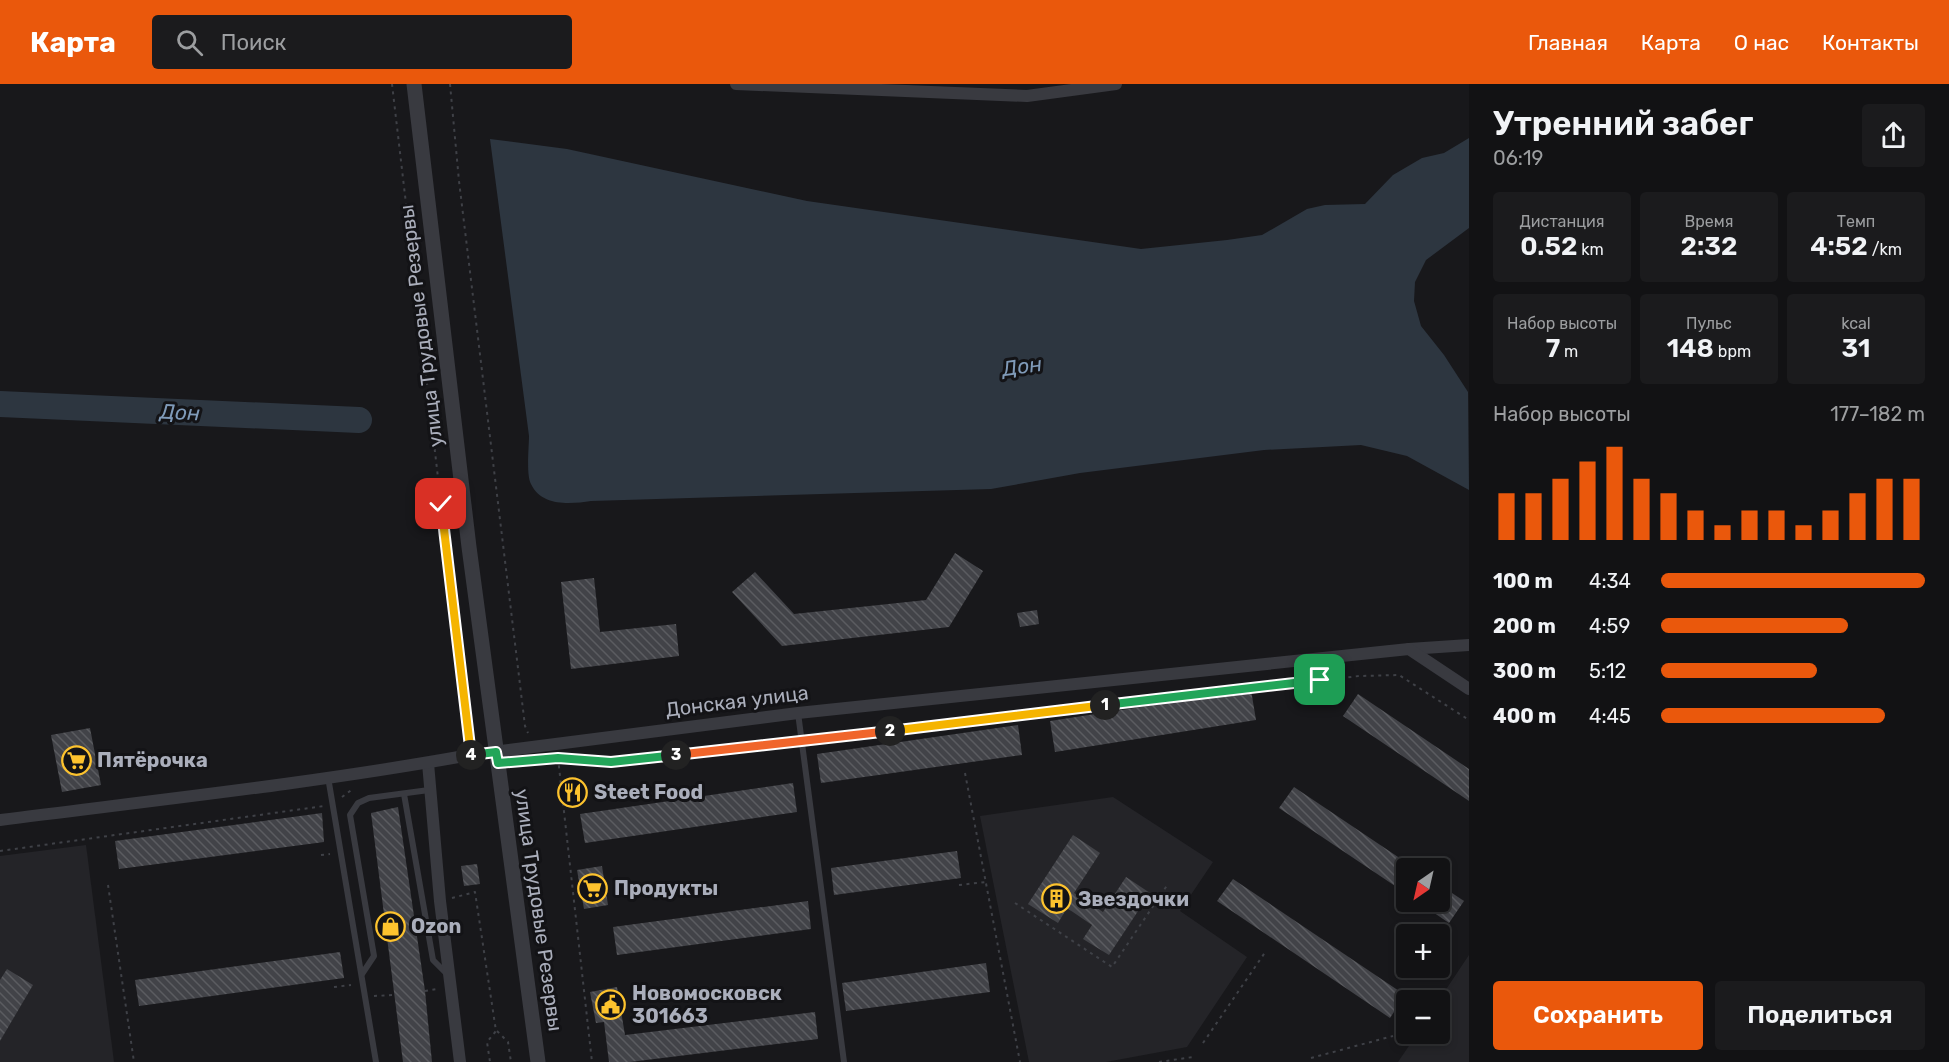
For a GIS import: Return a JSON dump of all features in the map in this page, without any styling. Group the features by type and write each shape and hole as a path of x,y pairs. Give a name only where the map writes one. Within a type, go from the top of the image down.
{"street":[{"name":"улица Трудовые Резервы","path":"414,84 469,547 538,1062"},
{"path":"736,84 1027,96 1116,84"},
{"name":"Донская улица","path":"0,820 328,777 470,755 798,713 1409,649 1469,645"},
{"path":"1409,649 1469,689"},
{"path":"428,763 440,901 460,1062"}],"lane":[{"path":"798,713 844,1062"},
{"path":"328,777 376,1062"},
{"path":"362,974 374,956 350,815 358,803 369,798 429,790"},
{"path":"404,794 433,960 450,976"}],"path":[{"path":"392,84 470,755"},
{"path":"450,84 525,726 529,735"},
{"path":"558,758 611,762 1359,676 1399,675 1469,720"},
{"path":"556,744 592,1062"},
{"path":"965,773 1020,1062"},
{"path":"0,851 333,805 357,786"},
{"path":"959,885 986,882"},
{"path":"1016,903 1112,967 1168,884"},
{"path":"108,885 134,1062"},
{"path":"440,901 475,892 496,1031 508,1042 511,1062"},
{"path":"1203,1044 1266,951"},
{"path":"334,987 347,985"},
{"path":"366,997 394,995"},
{"path":"1002,1000 1009,1005"},
{"path":"490,1062 487,1042 496,1031"},
{"path":"1311,1058 1393,1036"},
{"path":"1159,1062 1193,1057"}],"shaded area":[{"path":"1113,797 1213,862 1180,911 1247,957 1187,1047 1106,1062 1029,1062 980,816"},
{"path":"86,845 114,1062 0,1062 0,856"},
{"path":"1469,955 1469,1062 1398,1062 1410,1044 1450,1044 1450,990 1446,990"}],"water":[{"path":"1469,138 1469,228 1426,260 1415,282 1414,301 1421,326 1444,355 1468,392 1469,490 1407,456 1361,445 1264,450 1080,473 991,489 566,503 542,497 529,480 529,436 490,139 567,149 807,201 1141,249 1262,235 1307,209 1325,205 1365,204 1393,175 1422,158 1444,153"}],"building":[{"path":"955,553 983,571 949,627 782,646 732,592 755,572 794,614 926,600"},
{"path":"594,578 600,632 676,624 679,656 571,669 561,582"},
{"path":"1037,610 1039,624 1020,627 1017,613"},
{"path":"1251,690 1256,720 1055,752 1050,721"},
{"path":"1358,694 1469,769 1469,801 1343,716"},
{"path":"1018,725 1022,755 821,783 817,754"},
{"name":"Пятёрочка","path":"90,728 101,785 62,792 51,735"},
{"path":"793,783 797,812 585,843 580,814"},
{"path":"1294,787 1400,858 1396,858 1396,887 1279,808"},
{"path":"398,807 425,991 432,1062 403,1062 371,813"},
{"path":"322,813 324,842 119,869 115,841"},
{"name":"Звездочки","path":"1073,835 1100,853 1074,893 1103,912 1126,877 1150,893 1109,955 1083,939 1092,925 1067,908 1058,923 1028,904"},
{"path":"957,851 961,878 834,895 831,868"},
{"path":"477,864 480,884 464,886 461,866"},
{"name":"Продукты","path":"602,866 608,905 584,909 577,870"},
{"path":"1233,879 1398,990 1396,1009 1390,1018 1217,901"},
{"path":"1450,892 1464,901 1449,923 1433,912 1450,912"},
{"path":"808,901 811,929 617,955 613,927"},
{"path":"340,952 344,978 139,1006 135,980"},
{"path":"986,963 990,992 846,1011 842,983"},
{"path":"7,969 33,985 0,1041 0,980"},
{"path":"617,987 625,1035 815,1012 818,1039 630,1062 609,1062 604,1022 596,1023 590,992"}],"waterway":[{"name":"Дон","path":"0,404 359,420"}],"place":[{"name":"Пятёрочка","path":"76,760"},
{"name":"Steet Food","path":"573,792"},
{"name":"Продукты","path":"593,888"},
{"name":"Звездочки","path":"1057,899"},
{"name":"Ozon","path":"390,926"},
{"name":"Новомосковск 301663","path":"611,1004"}],"route":[{"path":"441,504 470,755 496,752 498,763 558,758 611,762 1320,680"}]}
